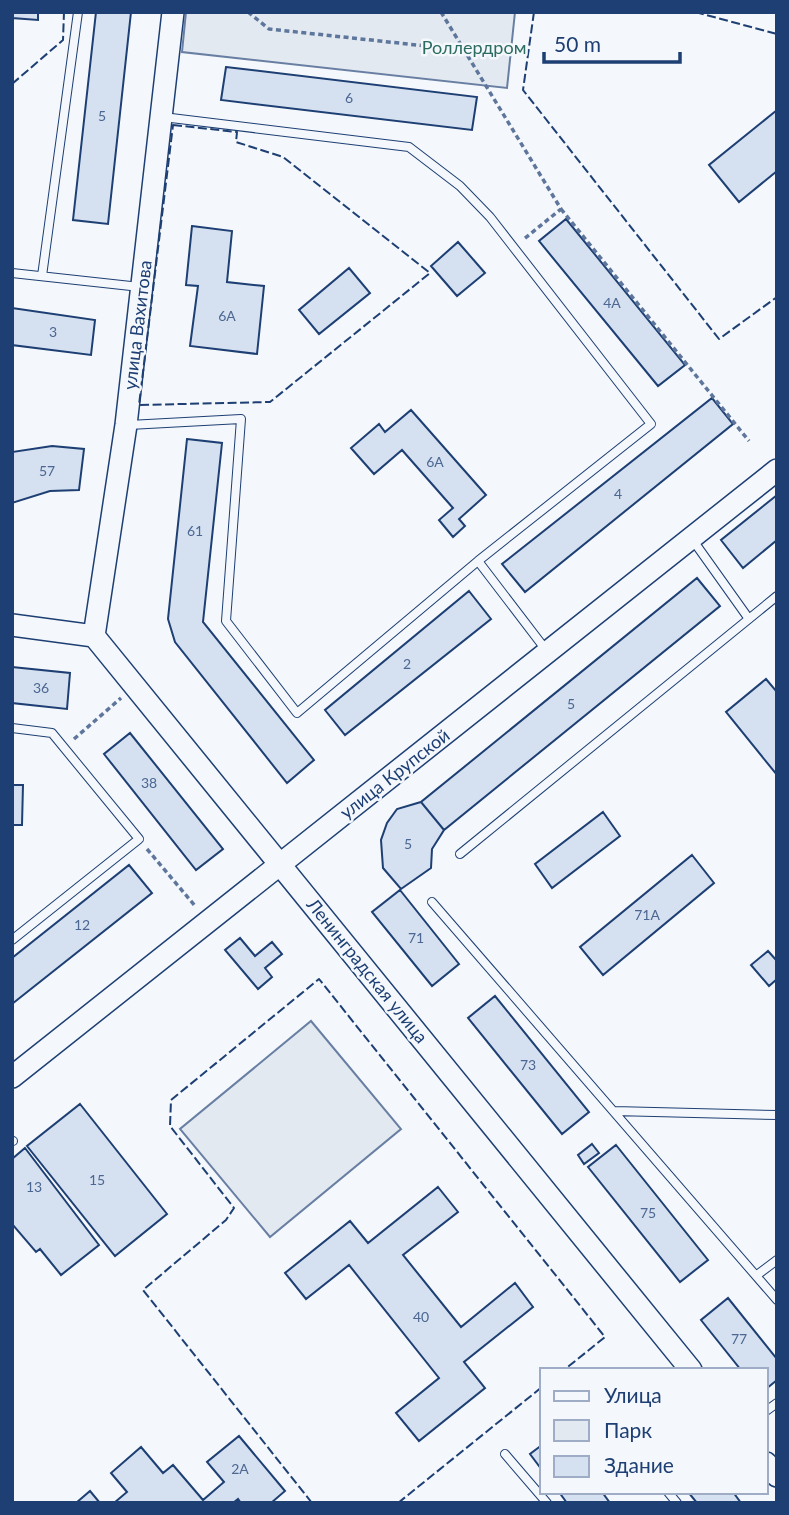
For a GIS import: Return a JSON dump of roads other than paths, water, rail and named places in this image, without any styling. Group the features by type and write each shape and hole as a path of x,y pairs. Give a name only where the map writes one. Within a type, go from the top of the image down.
{"street":[{"name":"улица Вахитова","path":"94,636 126,425 173,12"},
{"name":"улица Крупской","path":"12,1076 777,470"},
{"path":"12,625 94,636"},
{"name":"Ленинградская улица","path":"94,636 689,1368"}],"lane":[{"path":"42,276 78,12"},
{"path":"126,425 241,419 226,621 297,713 478,561 651,424 514,246 460,186 409,147 160,117"},
{"path":"12,272 143,287"},
{"path":"691,538 749,619"},
{"path":"478,561 548,653"},
{"path":"460,854 777,596"},
{"path":"12,728 52,733 139,839 12,940"},
{"path":"432,902 777,1300"},
{"path":"614,1111 777,1115"},
{"path":"757,1275 777,1259"},
{"path":"505,1454 547,1503"}],"park label":[{"name":"Роллердром","path":"474,48"}]}
